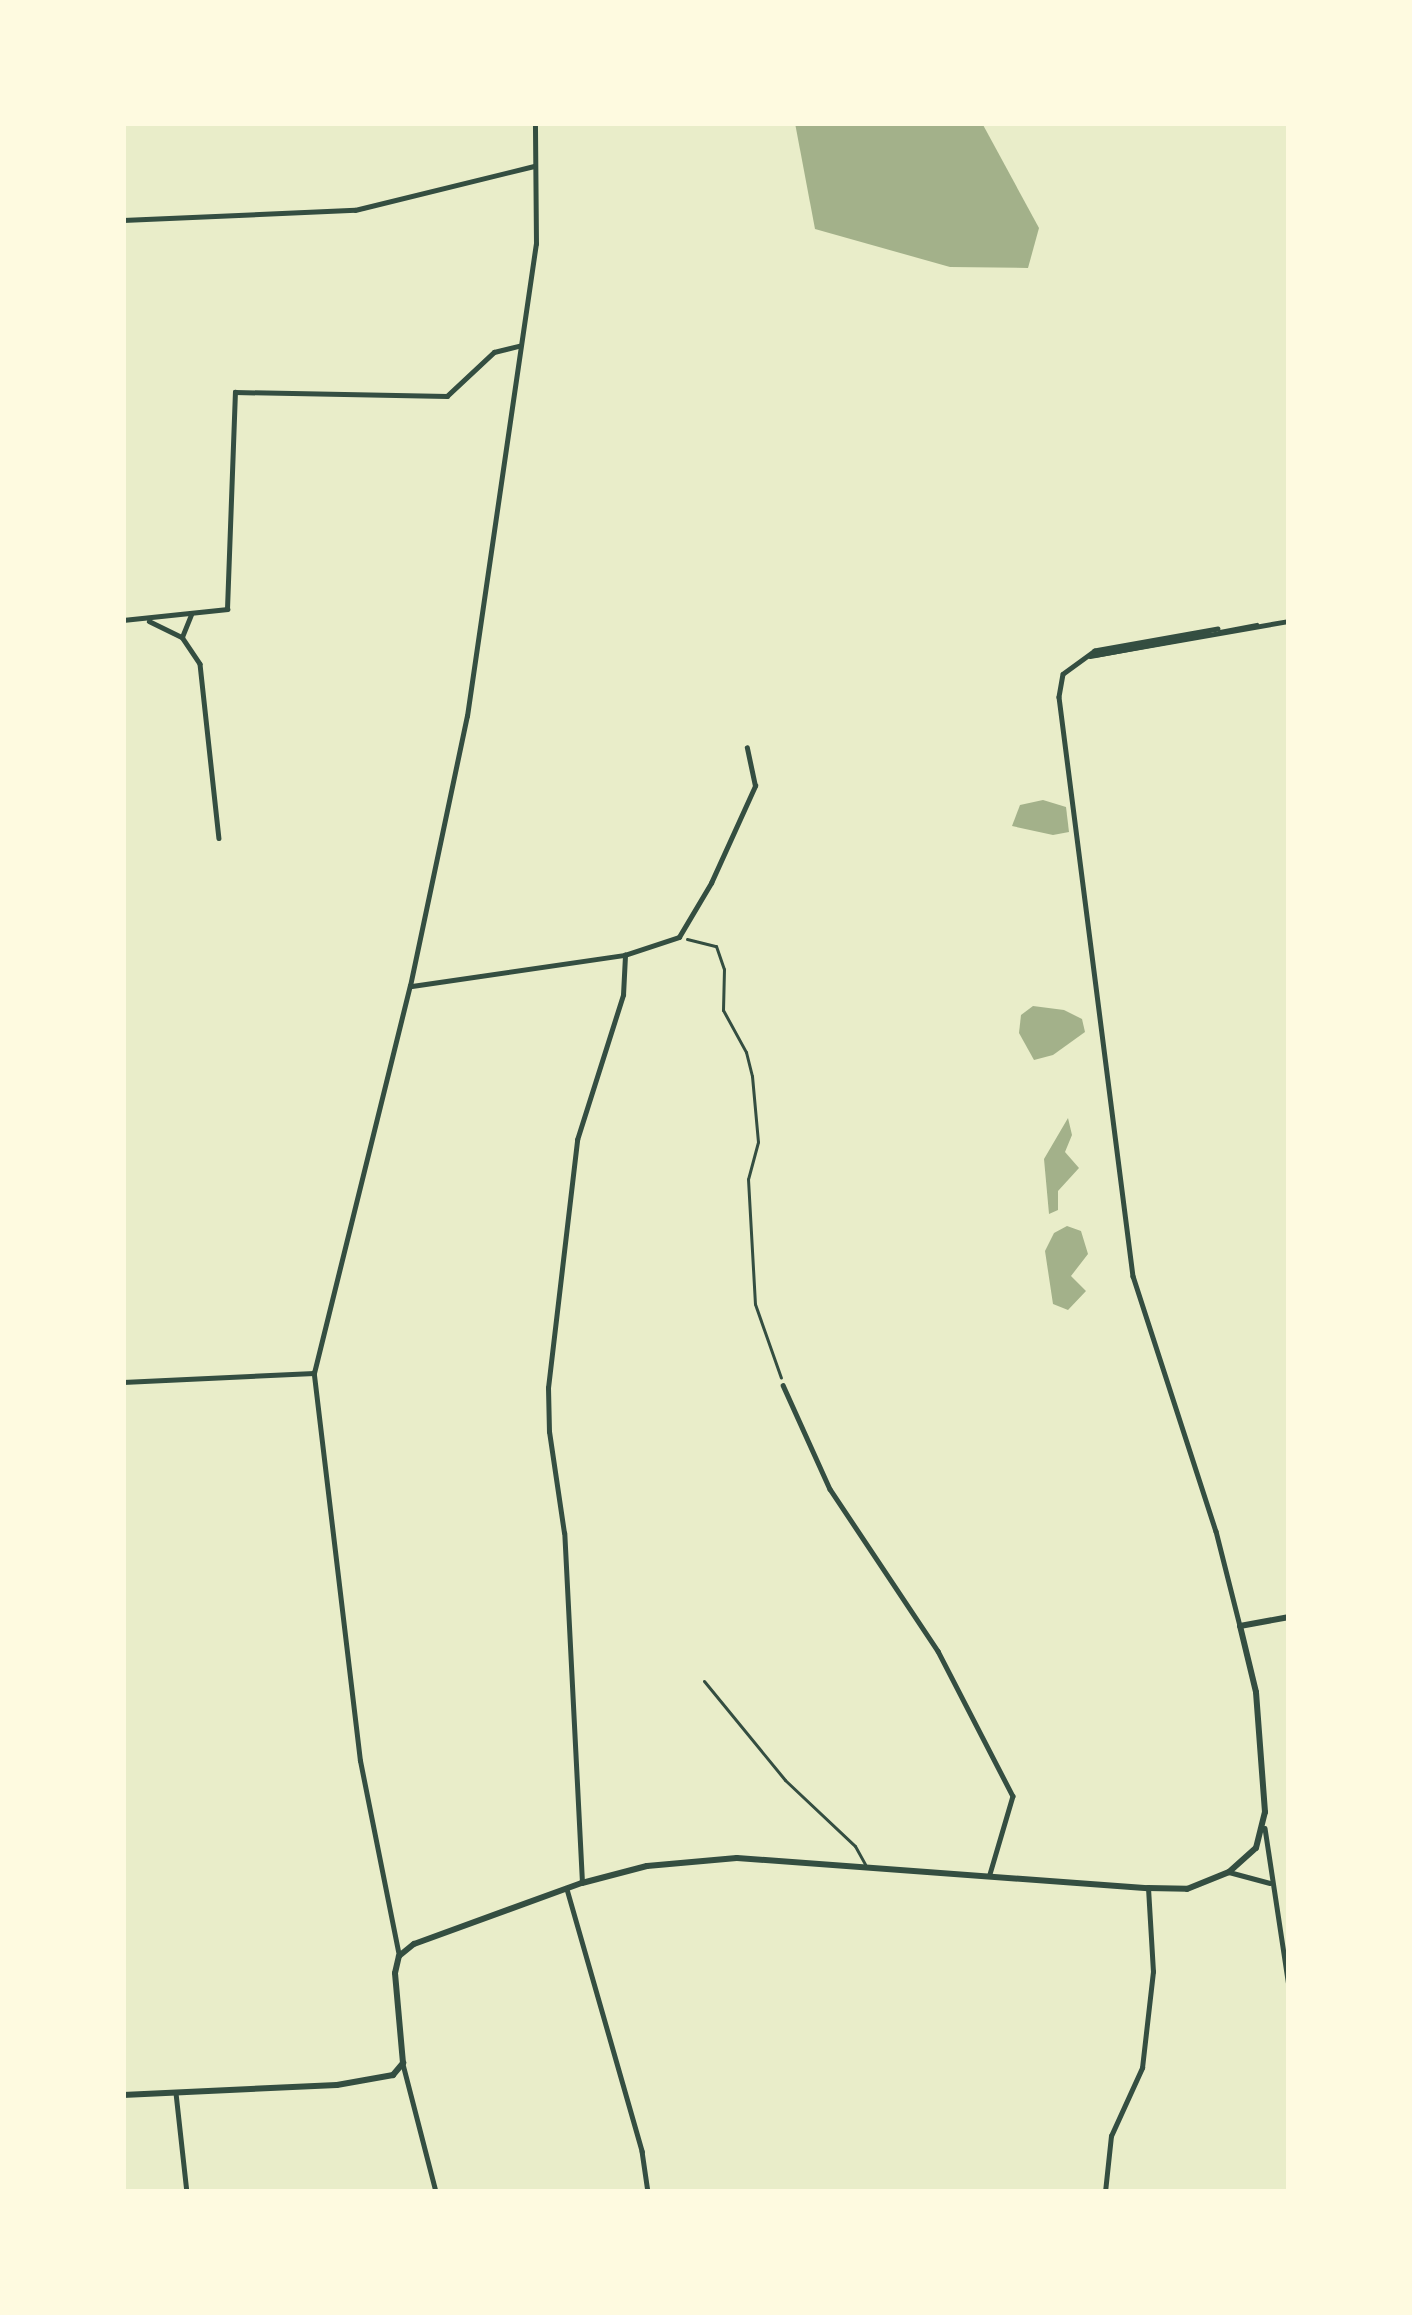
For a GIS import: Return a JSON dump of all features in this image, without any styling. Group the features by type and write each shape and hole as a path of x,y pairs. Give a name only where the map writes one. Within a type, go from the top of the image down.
{"street":[{"path":"436,2192 403,2062 395,1972 399,1956 360,1761 314,1372 410,986 467,716 536,244 535,123"},
{"path":"123,220 355,210 535,166"},
{"path":"123,620 148,621 227,609 235,392 447,396 494,352 520,346"},
{"path":"182,637 191,615"},
{"path":"148,621 182,637 200,664 219,838"},
{"path":"1080,658 1289,621"},
{"path":"1256,625 1242,628 1080,658 1239,627 1256,625"},
{"path":"1080,658 1218,629 1095,651 1080,658 1063,674 1059,715 1077,818 1133,1276 1216,1531 1256,1692 1264,1828 1289,1986"},
{"path":"410,986 625,955 679,937 711,884 754,786 747,748"},
{"path":"582,1883 564,1533 549,1432 548,1388 577,1140 623,994 625,955"},
{"path":"123,1382 314,1372"},
{"path":"783,1385 830,1489 938,1651 1012,1796 990,1874"},
{"path":"1240,1626 1289,1617"},
{"path":"399,1956 414,1944 567,1888 674,1861 737,1858 1187,1888 1229,1873 1244,1862 1264,1828"},
{"path":"1229,1873 1272,1884"},
{"path":"567,1888 642,2151 648,2192"},
{"path":"1105,2192 1111,2137 1142,2068 1154,1972 1148,1888"},
{"path":"123,2095 377,2082 393,2075 403,2062"},
{"path":"176,2093 187,2192"}],"lane":[{"path":"704,1681 785,1780 855,1846 866,1866"}],"path":[{"path":"679,937 716,946 724,969 727,1025 746,1052 752,1076 758,1142 748,1179 755,1304 783,1385"}],"shaded area":[{"path":"795,123 982,123 1039,228 1028,268 950,267 815,229"},
{"path":"1043,800 1066,807 1069,832 1053,835 1012,826 1020,805"},
{"path":"1033,1006 1064,1010 1082,1019 1085,1032 1053,1055 1034,1060 1019,1033 1021,1015"},
{"path":"1068,1118 1072,1135 1065,1152 1079,1168 1058,1191 1058,1210 1049,1214 1044,1159"},
{"path":"1067,1226 1081,1231 1088,1254 1071,1276 1086,1291 1068,1310 1053,1304 1045,1251 1054,1233"}]}
